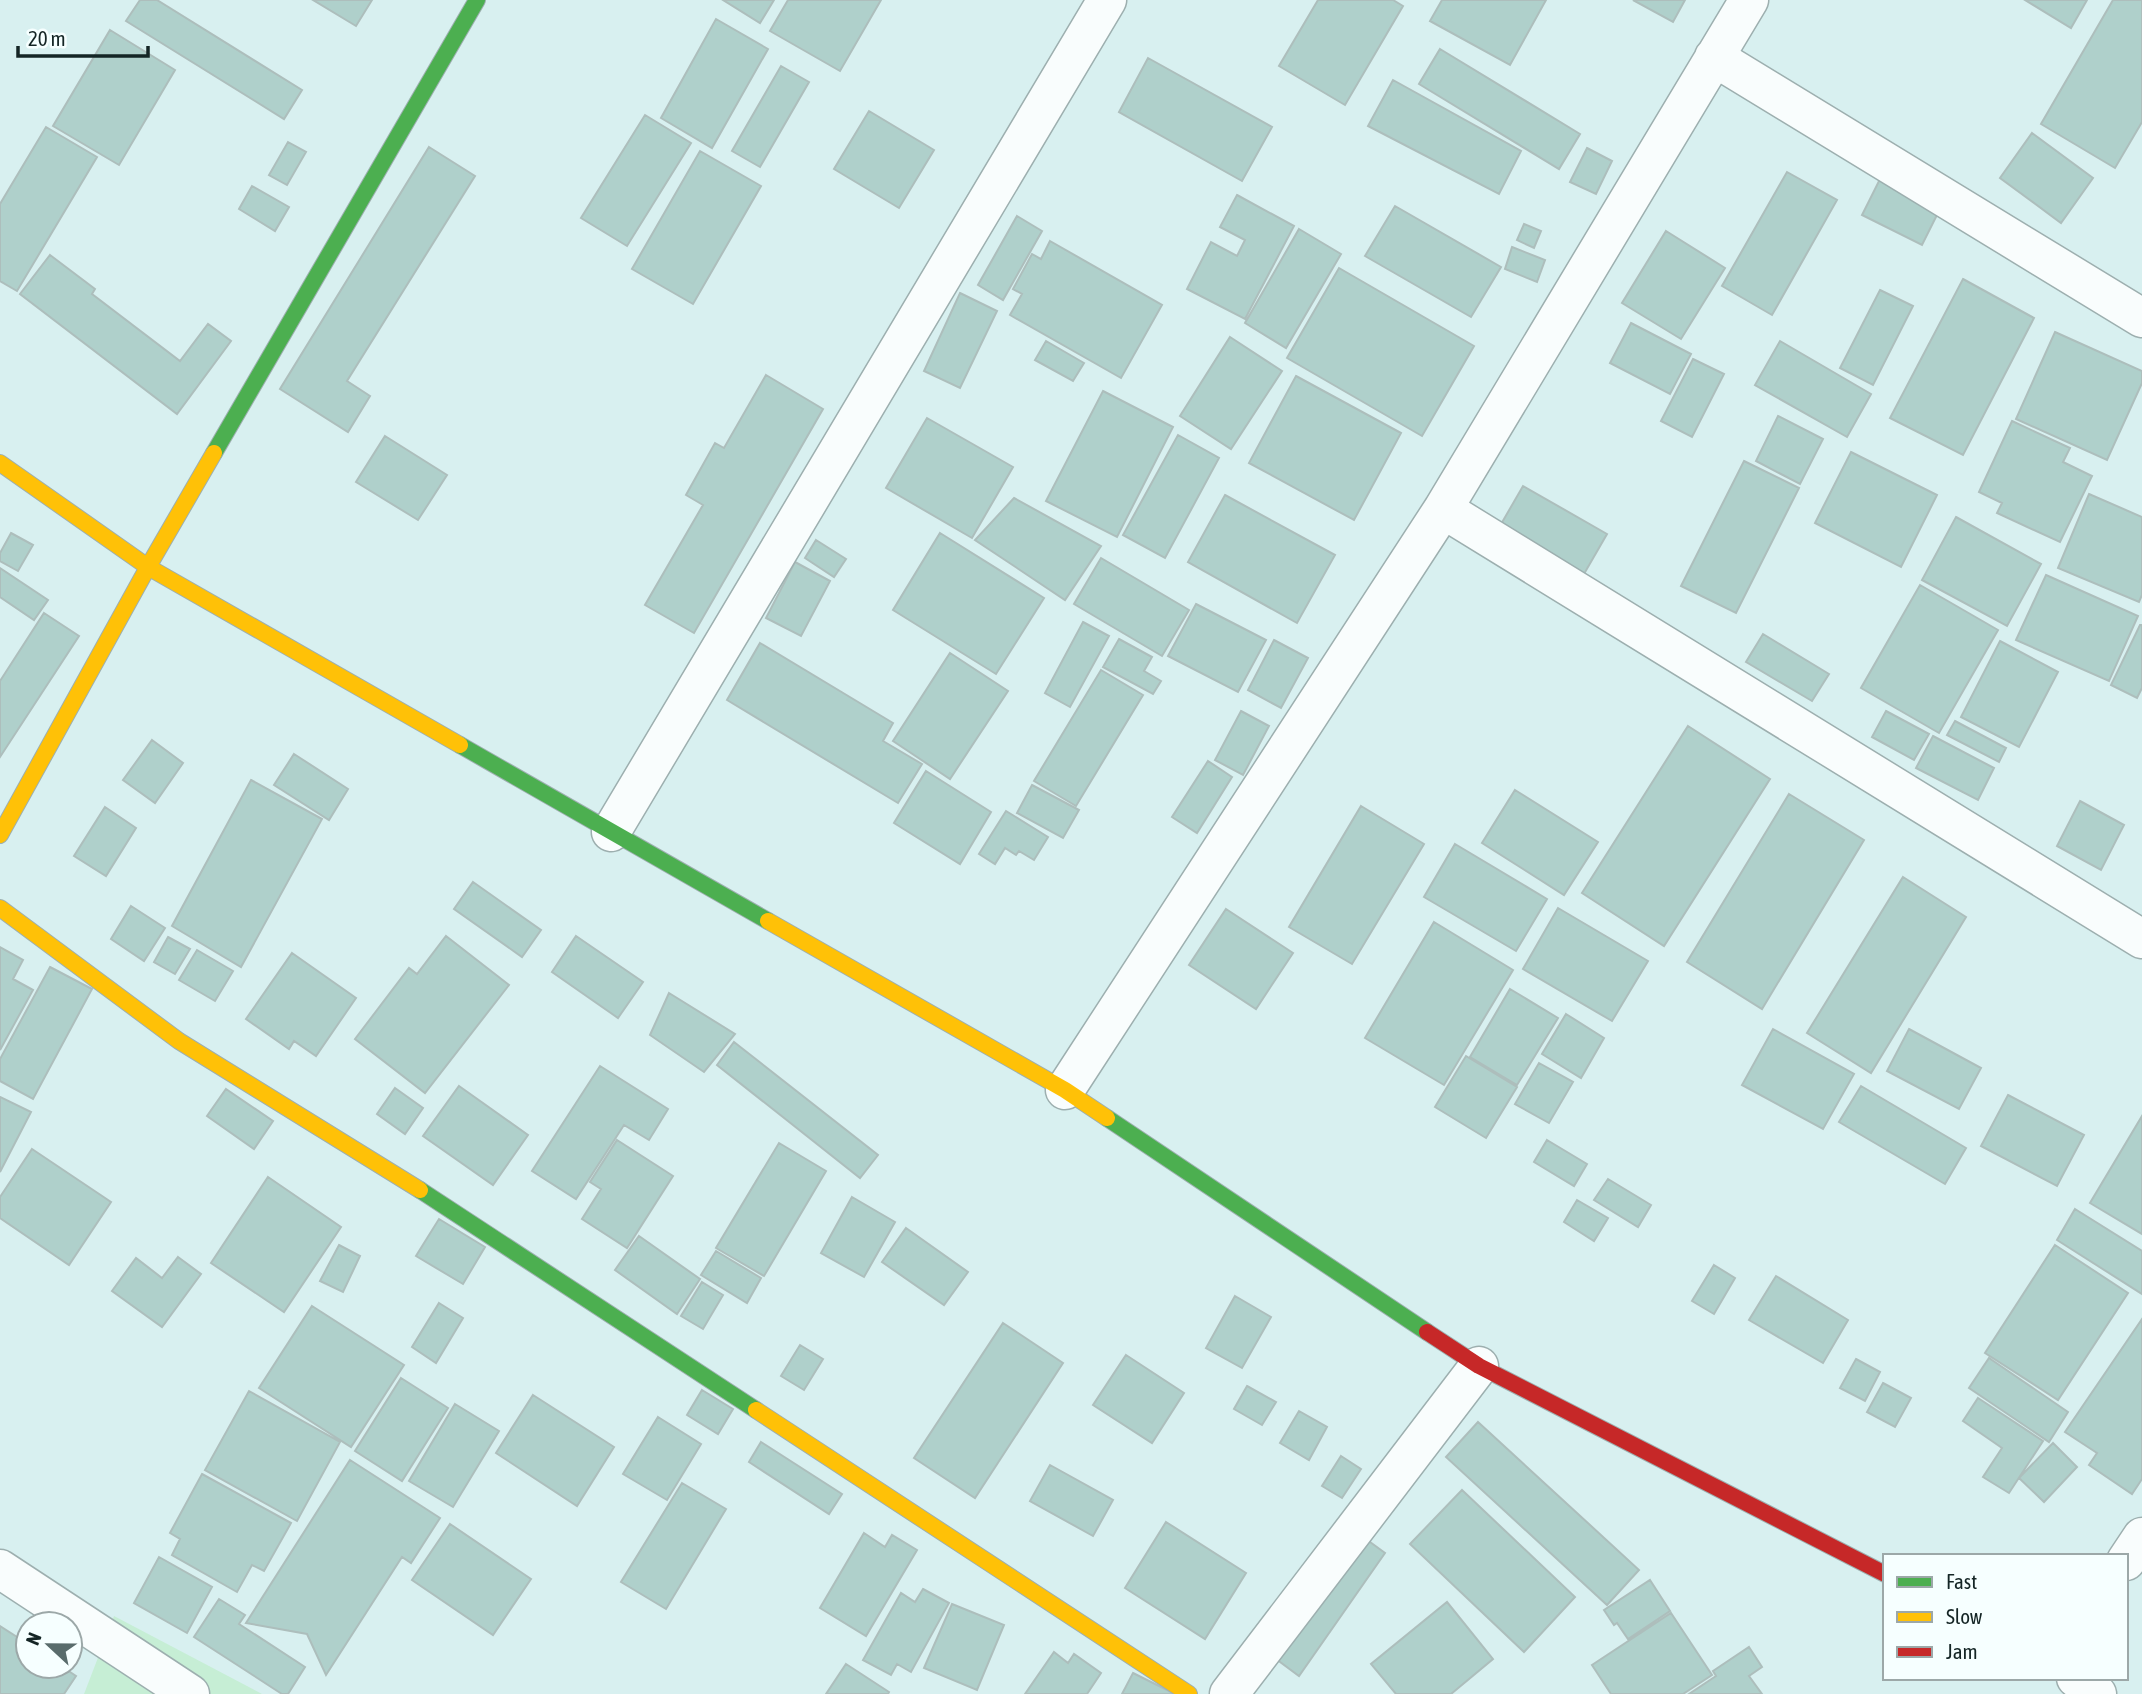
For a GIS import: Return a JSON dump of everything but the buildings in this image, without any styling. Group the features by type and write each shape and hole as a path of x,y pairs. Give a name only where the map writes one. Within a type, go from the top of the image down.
{"street":[{"path":"0,835 148,567 477,0"},
{"path":"611,832 1107,0"},
{"path":"1065,1090 1443,509 1749,0"},
{"path":"1714,57 2142,318"},
{"path":"0,463 148,567 1065,1090 1479,1366 1883,1573"},
{"path":"1443,509 2142,939"},
{"path":"0,908 179,1041 436,1200 1189,1694"},
{"path":"1229,1694 1479,1366"},
{"path":"2128,1558 2142,1537"},
{"path":"0,1569 190,1694"},
{"path":"2078,1680 2096,1694"}],"green space":[{"path":"114,1616 262,1694 84,1694"}],"traffic: fast":[{"path":"214,453 477,0"},
{"path":"460,745 768,921"},
{"path":"1107,1118 1427,1332"},
{"path":"420,1190 756,1410"}],"traffic: slow":[{"path":"0,835 214,453"},
{"path":"0,463 148,567 460,745"},
{"path":"0,908 179,1041 420,1190"},
{"path":"768,921 1065,1090 1107,1118"},
{"path":"756,1410 1189,1694"}],"traffic: jam":[{"path":"1427,1332 1479,1366 1883,1573"}]}
